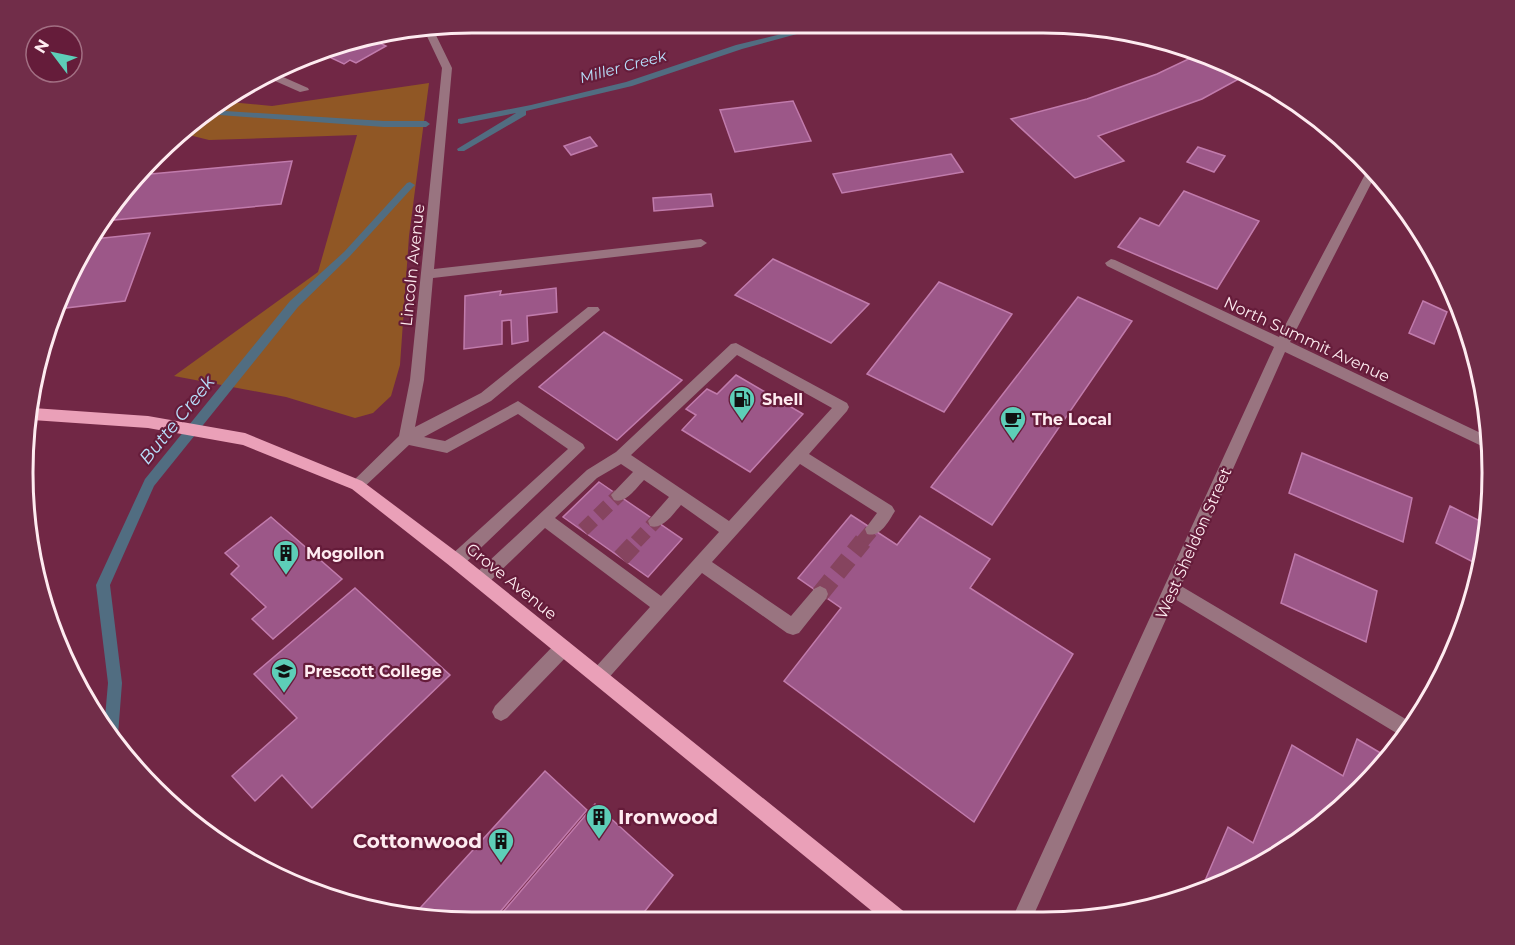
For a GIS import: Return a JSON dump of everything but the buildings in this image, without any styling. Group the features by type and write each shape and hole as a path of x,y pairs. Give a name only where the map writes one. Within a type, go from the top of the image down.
{"main road":[{"name":"Grove Avenue","path":"37,414 148,422 245,439 357,485 480,580 889,912"}],"street":[{"name":"Lincoln Avenue","path":"406,439 417,380 447,68 432,35"},
{"path":"277,78 304,90"},
{"name":"West Sheldon Street","path":"1025,912 1281,346 1367,177"},
{"path":"428,274 701,243"},
{"name":"North Summit Avenue","path":"1111,263 1481,440"},
{"path":"357,485 406,439 486,397 593,310"},
{"path":"480,580 592,474 621,456 736,348 842,407 599,676"},
{"path":"406,439 447,447 518,407 578,448 456,561"},
{"path":"798,455 887,511 873,529"},
{"path":"621,456 730,531"},
{"path":"619,495 644,472"},
{"path":"656,521 680,497"},
{"path":"544,519 578,535 616,563 662,606"},
{"path":"701,563 793,627 820,594"},
{"path":"1172,589 1402,726"},
{"path":"501,711 563,648"}],"shaded area":[{"path":"429,83 409,236 400,365 391,396 373,413 355,418 286,397 174,376 318,272 357,135 209,140 191,135 235,103 272,106"}],"waterway":[{"name":"Miller Creek","path":"461,121 531,108 629,84 739,47 794,33"},
{"path":"220,113 384,124 426,124"},
{"name":"Butte Creek","path":"461,149 523,113"},
{"name":"Butte Creek","path":"112,724 115,683 103,585 149,483 294,304 347,254 410,185"}],"tunnel":[{"path":"583,530 619,495"},
{"path":"636,542 656,521"},
{"path":"862,542 873,529"},
{"path":"621,558 637,541"},
{"path":"820,594 863,541"}],"place":[{"name":"Shell","path":"742,422"},
{"name":"The Local","path":"1013,442"},
{"name":"Mogollon","path":"286,576"},
{"name":"Prescott College","path":"284,694"},
{"name":"Ironwood","path":"599,840"},
{"name":"Cottonwood","path":"501,864"}]}
